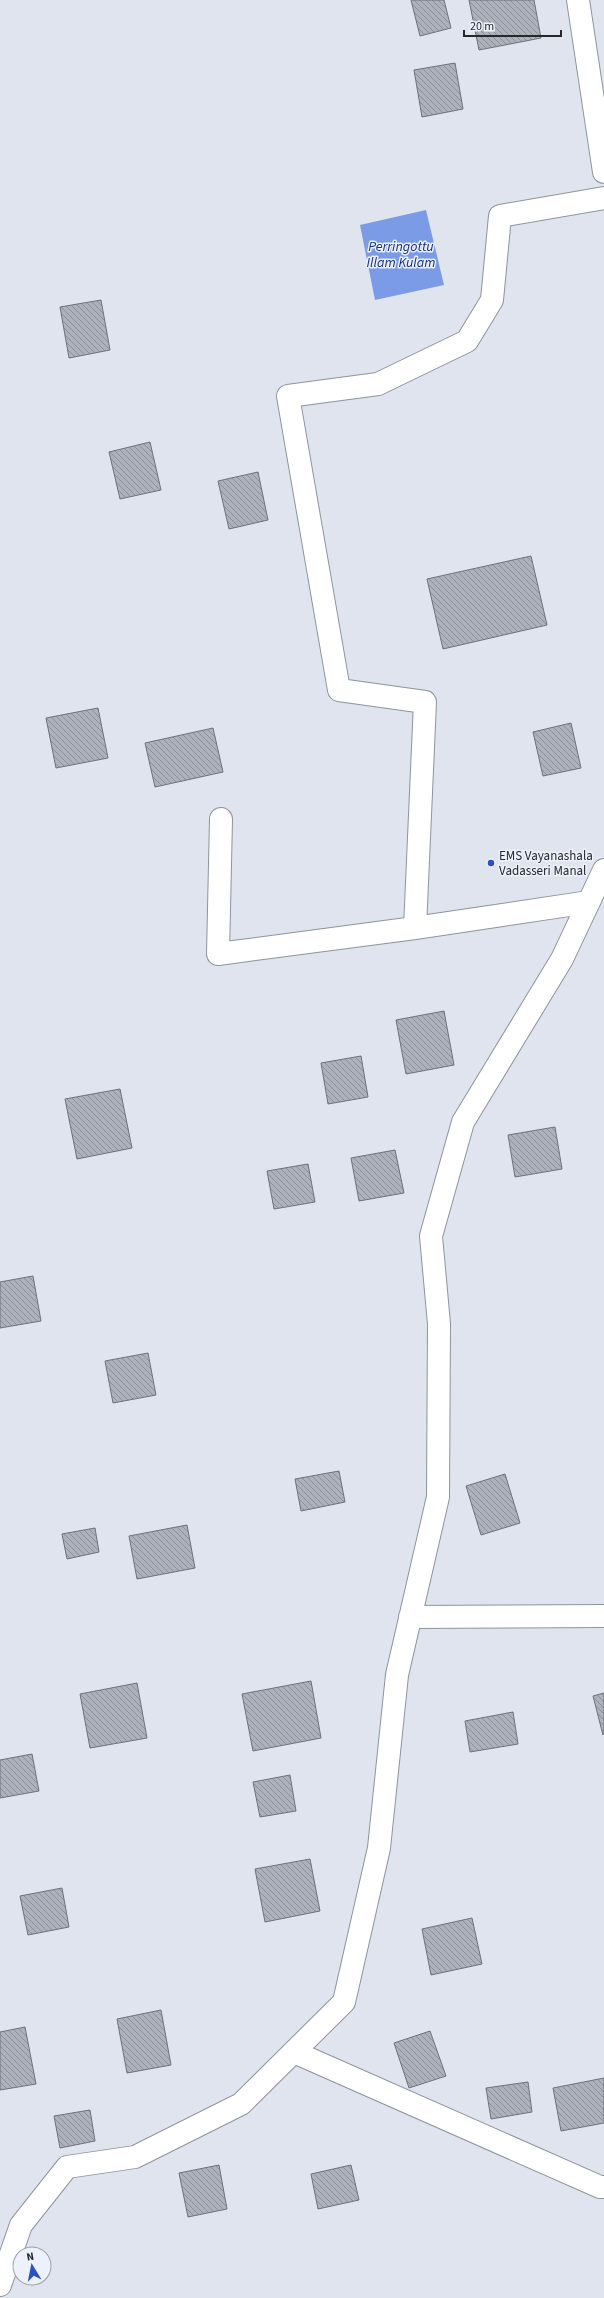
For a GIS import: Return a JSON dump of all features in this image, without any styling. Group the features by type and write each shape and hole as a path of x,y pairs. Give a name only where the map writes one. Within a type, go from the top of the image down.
{"street":[{"path":"578,0 604,172"},
{"path":"415,928 425,702 339,690 288,396 378,384 467,341 492,300 500,216 604,198"},
{"path":"221,819 218,954 415,928 589,902"},
{"path":"0,2285 21,2225 67,2167 134,2157 241,2104 344,2002 379,1848 397,1675 438,1497 440,1324 431,1236 463,1122 562,959 604,870"},
{"path":"410,1617 604,1616"},
{"path":"294,2052 600,2187 604,2187"}],"water":[{"name":"Perringottu Illam Kulam","path":"426,210 444,285 375,300 360,225"}],"building":[{"path":"411,0 444,0 451,28 420,36"},
{"path":"469,0 534,0 541,38 479,50"},
{"path":"455,63 463,109 422,117 414,70"},
{"path":"101,300 110,350 69,358 60,307"},
{"path":"150,442 161,490 120,499 109,452"},
{"path":"258,472 268,520 229,529 218,481"},
{"path":"531,556 547,625 443,649 427,579"},
{"path":"98,708 108,758 56,768 46,718"},
{"path":"571,723 581,768 543,776 533,732"},
{"path":"213,728 223,772 155,787 145,743"},
{"path":"444,1011 454,1065 406,1074 396,1020"},
{"path":"361,1056 368,1097 328,1104 321,1063"},
{"path":"120,1089 132,1148 77,1159 65,1099"},
{"path":"555,1127 562,1169 515,1177 508,1135"},
{"path":"395,1150 404,1193 359,1201 351,1158"},
{"path":"308,1164 315,1202 274,1209 267,1171"},
{"path":"33,1276 41,1321 0,1328 0,1282"},
{"path":"148,1353 156,1395 113,1403 105,1361"},
{"path":"339,1471 345,1502 301,1511 295,1479"},
{"path":"505,1474 520,1523 481,1535 466,1486"},
{"path":"187,1525 195,1568 137,1579 129,1536"},
{"path":"95,1528 99,1552 67,1559 62,1534"},
{"path":"311,1681 321,1738 253,1751 242,1694"},
{"path":"137,1683 147,1738 90,1748 80,1694"},
{"path":"604,1693 604,1734 603,1735 593,1696"},
{"path":"513,1712 518,1744 470,1752 465,1721"},
{"path":"32,1754 39,1791 0,1798 0,1760"},
{"path":"290,1775 296,1811 260,1817 253,1782"},
{"path":"310,1859 320,1911 265,1922 255,1869"},
{"path":"62,1888 69,1927 28,1935 20,1896"},
{"path":"472,1918 482,1964 431,1975 422,1929"},
{"path":"161,2010 171,2065 127,2073 117,2019"},
{"path":"25,2027 36,2084 0,2090 0,2032"},
{"path":"430,2031 446,2076 409,2088 394,2043"},
{"path":"604,2078 604,2123 561,2131 553,2088"},
{"path":"528,2082 532,2112 491,2119 486,2088"},
{"path":"90,2110 95,2141 60,2148 54,2116"},
{"path":"219,2165 227,2209 188,2217 179,2173"},
{"path":"351,2165 359,2200 318,2209 311,2174"}],"place":[{"name":"EMS Vayanashala Vadasseri Manal","path":"491,863"}]}
